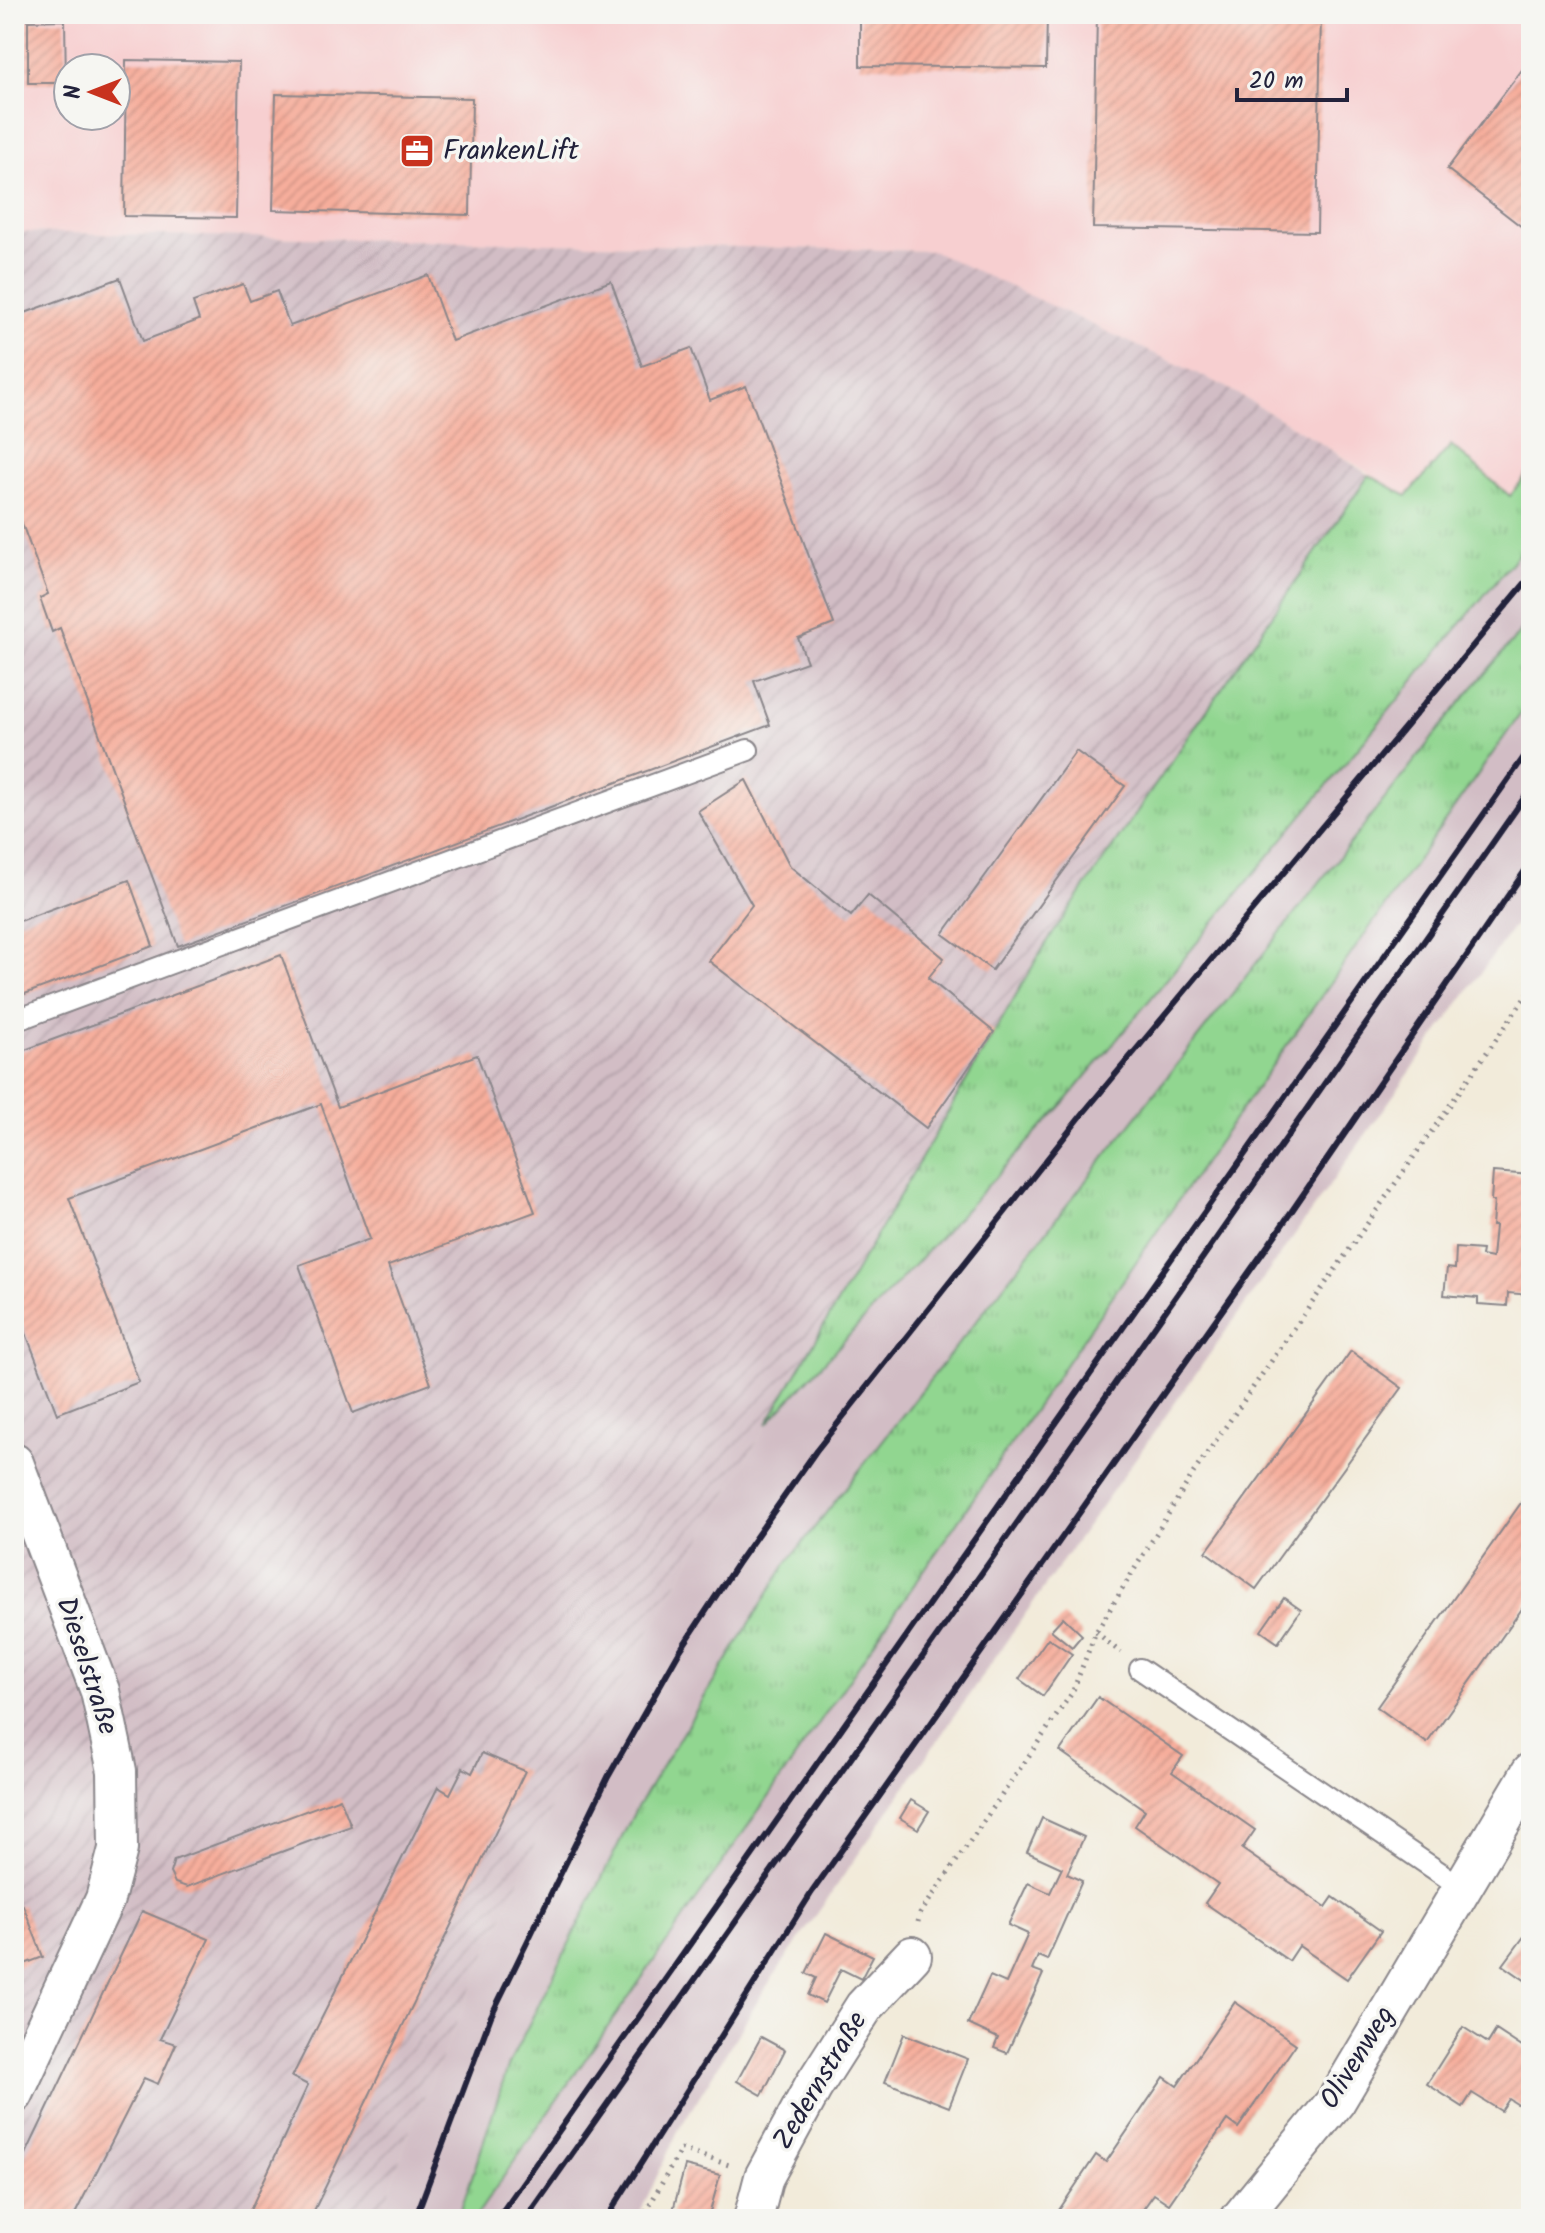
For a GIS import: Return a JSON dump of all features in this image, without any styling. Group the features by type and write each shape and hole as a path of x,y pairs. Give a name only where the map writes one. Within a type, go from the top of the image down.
{"street":[{"name":"Dieselstraße","path":"14,1463 100,1691 117,1771 118,1849 105,1899 14,2094"},
{"name":"Olivenweg","path":"1240,2219 1336,2101 1531,1772"},
{"name":"Zedernstraße","path":"753,2219 764,2177 813,2087 864,2007 912,1956"}],"lane":[{"path":"14,1021 748,750"},
{"path":"1140,1669 1461,1887"}],"path":[{"path":"912,1956 920,1914 1072,1693 1096,1632 1194,1472 1531,989"},
{"path":"642,2219 681,2149 764,2177"}],"shaded area":[{"path":"14,14 1531,14 1531,469 1511,496 1406,497 1222,385 932,251 14,232"},
{"path":"14,232 933,251 1222,385 1369,475 1045,945 767,1424 556,1797 408,2134 381,2219 14,2219"},
{"path":"1531,539 1531,619 1455,709 786,1564 509,2064 458,2219 381,2219 408,2134 556,1797 767,1424 1066,1101"},
{"path":"1531,699 1531,902 1037,1597 767,1986 678,2131 637,2219 474,2219 1217,1144"}],"green space":[{"path":"1451,445 1510,496 1531,469 1531,539 1066,1101 767,1424 1045,945 1369,475 1407,496"},
{"path":"1531,619 1531,699 1217,1144 474,2219 458,2219 509,2064 637,1807 786,1564 1455,709"}],"building":[{"path":"860,14 1047,14 1046,68 860,66"},
{"path":"1097,14 1321,14 1317,232 1093,228"},
{"path":"65,20 66,52 52,52 52,83 28,83 28,21"},
{"path":"1531,58 1531,234 1447,169"},
{"path":"132,60 239,62 236,218 124,216 125,132 132,132"},
{"path":"276,94 472,98 470,215 273,210"},
{"path":"428,275 452,341 611,281 642,366 691,348 710,400 746,386 834,624 798,638 807,662 754,681 770,725 178,946 60,628 52,632 40,598 48,594 14,502 14,358 17,357 14,317 120,278 143,341 199,320 193,302 243,284 250,301 277,291 290,326"},
{"path":"1076,751 1125,786 992,970 943,934"},
{"path":"746,780 790,866 851,916 868,895 944,958 928,978 994,1032 926,1128 709,961 752,905 698,811"},
{"path":"129,880 153,946 14,998 14,923"},
{"path":"281,955 338,1107 477,1055 535,1212 388,1266 431,1384 353,1413 299,1265 370,1239 321,1104 69,1198 139,1382 57,1414 14,1302 14,1054"},
{"path":"1493,1172 1531,1175 1531,1295 1508,1293 1507,1306 1478,1304 1478,1298 1444,1295 1447,1268 1455,1269 1456,1248 1482,1250 1481,1256 1492,1258 1495,1226 1492,1226 1494,1201 1491,1201"},
{"path":"1351,1351 1402,1388 1256,1589 1206,1552"},
{"path":"1521,1503 1531,1510 1531,1596 1427,1743 1377,1707"},
{"path":"1284,1598 1301,1610 1278,1643 1261,1631"},
{"path":"1063,1617 1082,1635 1072,1647 1051,1630"},
{"path":"1048,1638 1072,1654 1043,1696 1019,1679"},
{"path":"1098,1697 1183,1756 1172,1772 1255,1830 1242,1849 1326,1907 1333,1897 1381,1931 1347,1979 1299,1946 1289,1961 1205,1903 1218,1884 1135,1826 1145,1810 1060,1751"},
{"path":"482,1753 525,1771 310,2219 246,2219 308,2085 292,2077 438,1787 450,1794 463,1768 472,1773"},
{"path":"340,1798 351,1826 187,1887 175,1883 170,1873 174,1860"},
{"path":"911,1800 929,1811 918,1829 900,1818"},
{"path":"1042,1818 1084,1837 1067,1874 1082,1881 1047,1960 1038,1956 1032,1970 1043,1974 1007,2053 994,2048 998,2038 968,2024 990,1976 1006,1983 1028,1934 1008,1925 1028,1883 1050,1893 1062,1868 1027,1852"},
{"path":"23,1905 43,1957 14,1968 14,1908"},
{"path":"142,1911 209,1939 160,2039 176,2044 158,2084 144,2078 75,2214 86,2219 14,2219 14,2179"},
{"path":"1531,1927 1531,1980 1529,1983 1503,1965"},
{"path":"826,1933 873,1956 861,1979 841,1969 824,2003 808,1995 816,1978 806,1973"},
{"path":"1235,2002 1296,2044 1238,2128 1227,2120 1169,2204 1154,2194 1136,2219 1053,2219 1096,2155 1106,2162 1164,2077 1177,2086"},
{"path":"1463,2027 1488,2043 1496,2030 1531,2053 1531,2113 1509,2099 1501,2111 1472,2093 1463,2107 1427,2084"},
{"path":"904,2034 968,2059 949,2107 885,2082"},
{"path":"761,2037 785,2050 762,2095 737,2081"},
{"path":"685,2166 720,2175 708,2219 672,2214"}],"railway":[{"path":"415,2219 491,2016 608,1777 679,1652 737,1564 816,1451 1085,1111 1531,576"},
{"path":"497,2219 1531,747"},
{"path":"526,2219 1531,788"},
{"path":"606,2219 812,1892 1276,1234 1531,862"}],"place":[{"name":"FrankenLift","path":"417,151"}]}
